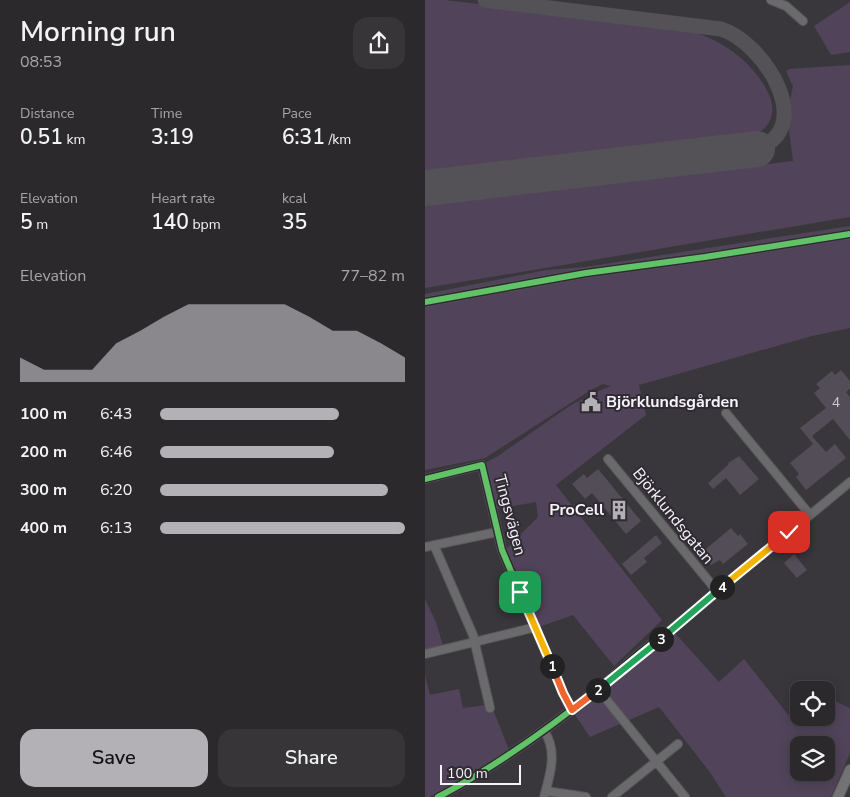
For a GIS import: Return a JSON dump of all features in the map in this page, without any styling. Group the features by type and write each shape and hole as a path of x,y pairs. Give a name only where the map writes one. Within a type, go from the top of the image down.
{"main road":[{"path":"838,797 850,770"}],"street":[{"path":"771,0 786,6 803,20"},
{"path":"425,302 586,273 715,256 850,234"},
{"path":"725,413 809,515"},
{"name":"Björklundsgatan","path":"608,459 717,591"},
{"name":"Tingsvägen","path":"425,479 482,465 497,532 505,557 572,710"},
{"path":"438,797 497,763 572,710 850,482"},
{"path":"425,546 497,532"},
{"path":"435,545 475,642 490,708"},
{"path":"425,654 535,628"},
{"path":"598,690 685,797"},
{"path":"544,731 552,746 545,794 585,797"},
{"path":"612,797 678,744"}],"shaded area":[{"path":"425,0 445,0 680,28 705,36 728,48 756,74 764,85 772,103 771,117 764,128 755,133 425,172"},
{"path":"850,2 850,52 831,55 814,26"},
{"path":"850,65 850,217 425,288 425,205 793,161 787,115 793,86 786,71 789,69"},
{"path":"850,226 850,229 425,299 425,294 546,270 585,267"},
{"path":"850,236 850,328 812,336 639,385 646,415 556,485 662,620 614,666 573,615 539,627 506,549 538,517 536,502 496,509 487,462 571,405 611,386 603,384 591,390 485,458 425,470 425,304 584,276"},
{"path":"425,599 436,622 443,646 425,651"},
{"path":"675,633 719,682 744,659 790,717 790,726 835,726 835,701 850,708 850,753 831,797 726,797 709,771 659,707 590,737 575,715"},
{"path":"425,675 430,695 459,689 463,708 487,705 494,712 509,750 429,797 425,797"}],"building":[{"path":"841,370 850,381 850,389 846,392 850,397 850,440 833,419 812,436 826,452 835,444 846,458 806,490 796,477 799,474 790,463 813,444 800,428 826,408 814,393 820,388 816,384 832,371 835,375"},
{"path":"739,456 759,479 740,495 726,478 713,489 708,483 728,463"},
{"name":"ProCell","path":"598,469 641,521 626,534 592,493 585,499 572,484 584,474 587,478"},
{"path":"731,528 738,536 740,534 748,544 723,564 720,560 711,565 701,553"},
{"path":"656,535 662,543 644,558 647,562 631,575 622,564"},
{"path":"794,554 807,570 797,578 784,563"}],"taxiway":[{"path":"485,0 721,29 737,37 753,50 767,67 778,86 783,105 783,123 775,138 757,149"}],"runway":[{"path":"425,188 757,149"}],"cycle path":[{"path":"425,302 586,273 705,257 850,234"},
{"path":"425,479 482,465 502,550 572,710"},
{"path":"438,797 500,761 540,734 668,632"}],"place":[{"name":"Björklundsgården","path":"591,402"},
{"name":"ProCell","path":"619,510"}],"route":[{"path":"520,592 572,710 644,651 658,642 789,532"}]}
